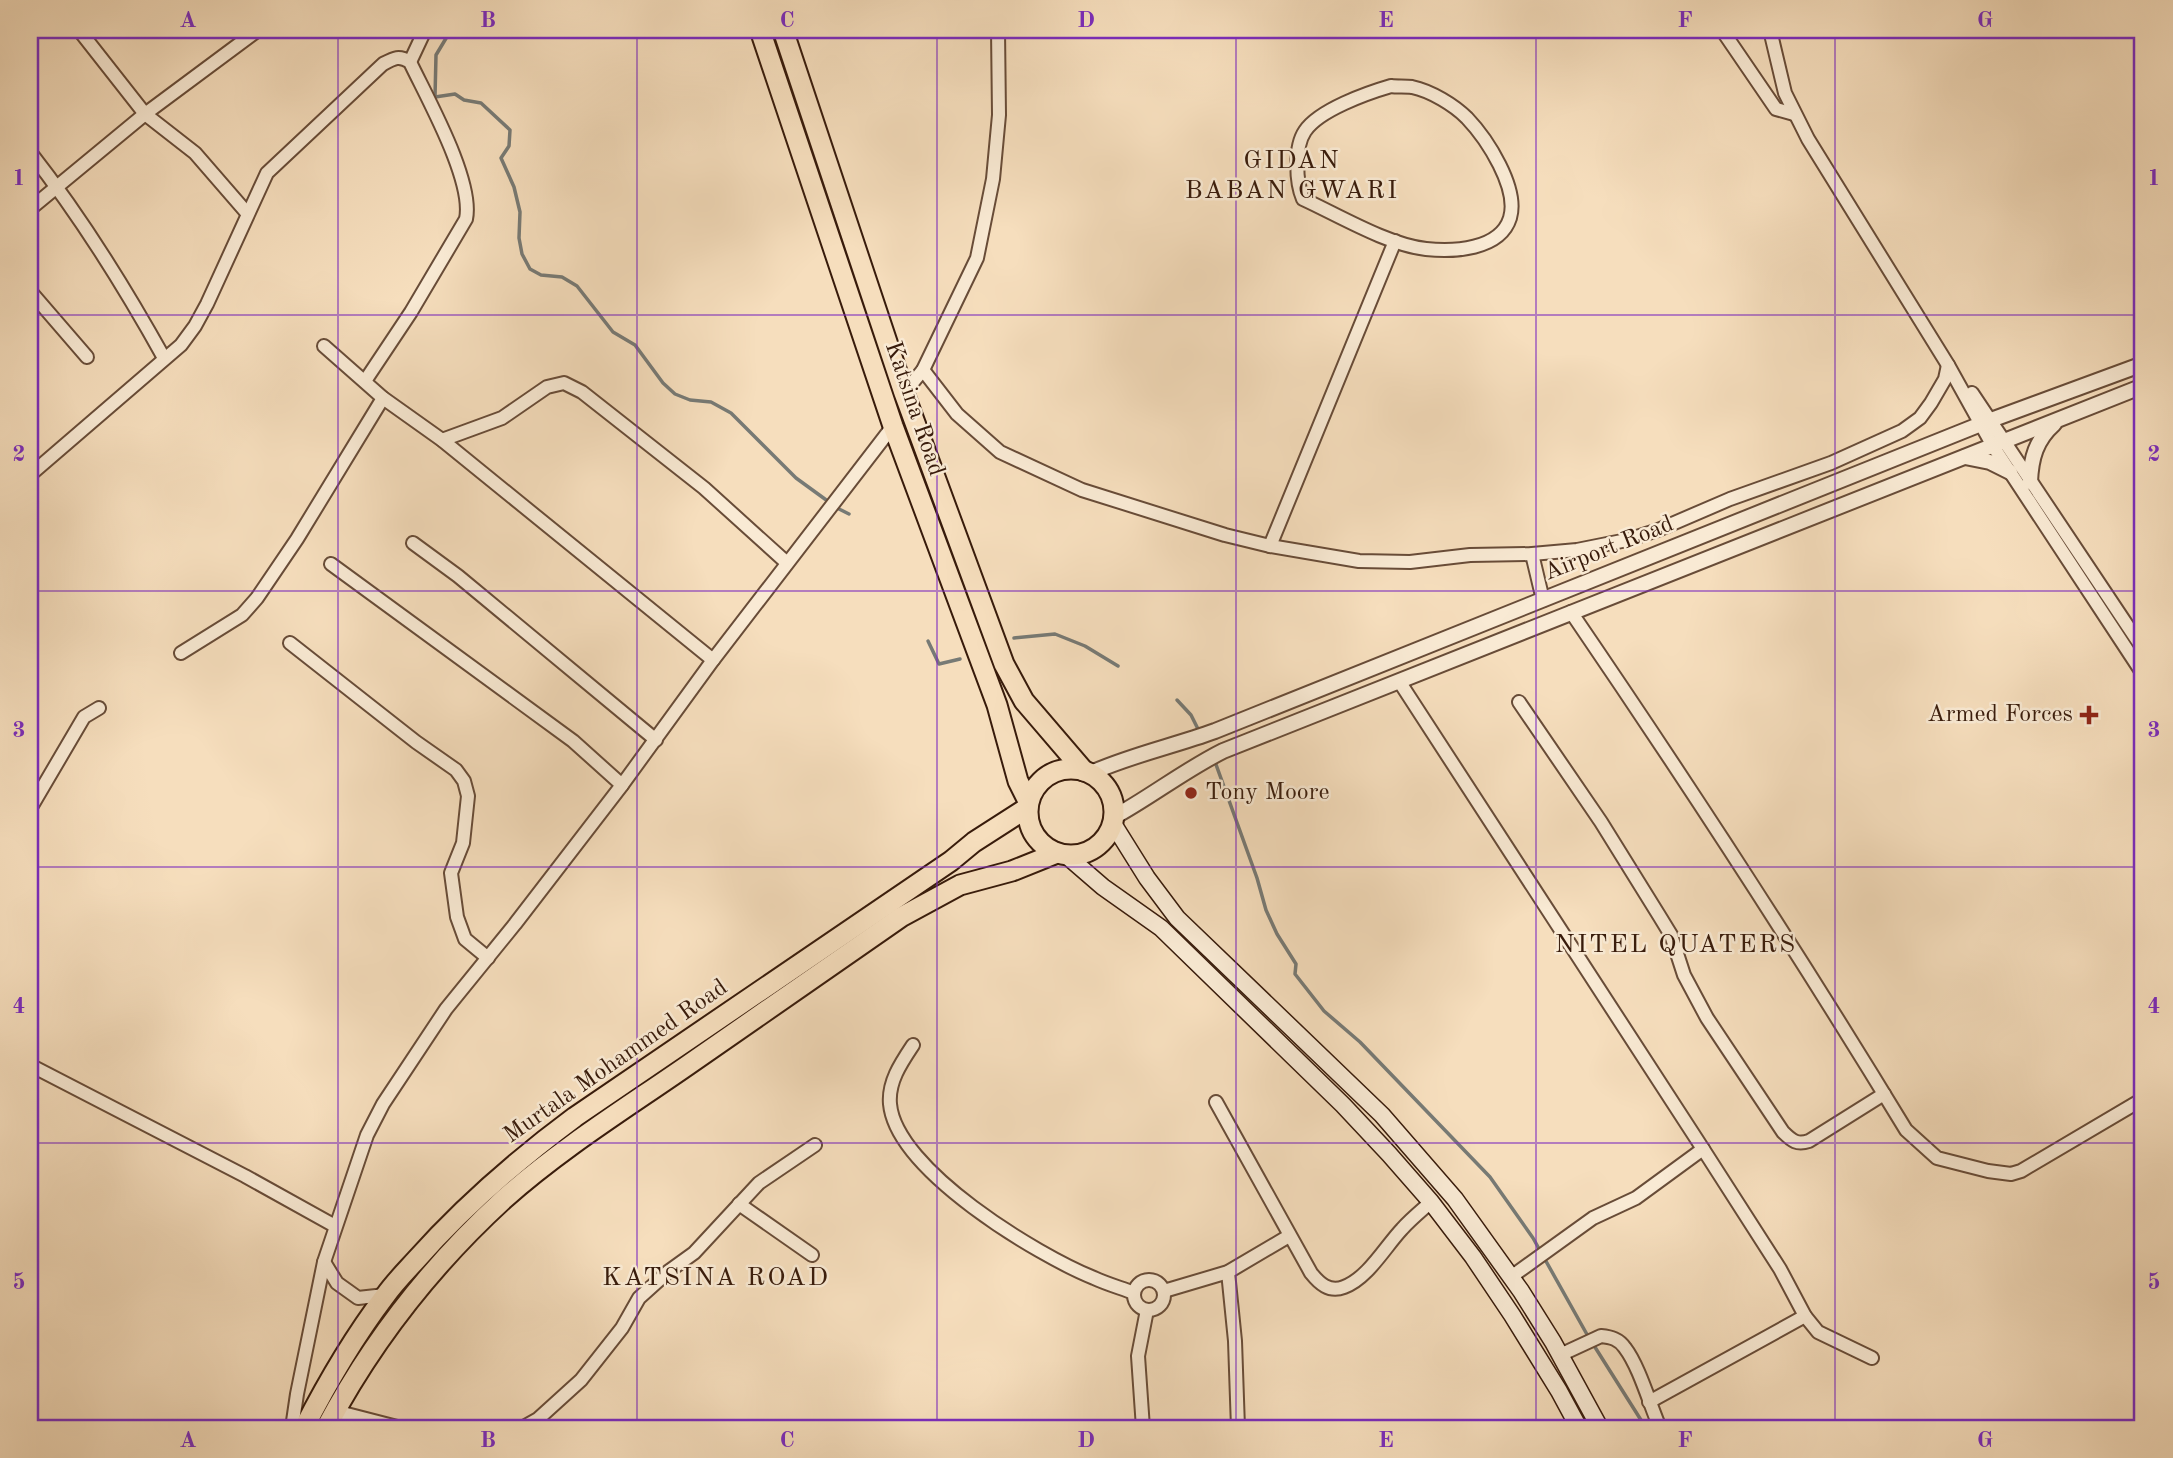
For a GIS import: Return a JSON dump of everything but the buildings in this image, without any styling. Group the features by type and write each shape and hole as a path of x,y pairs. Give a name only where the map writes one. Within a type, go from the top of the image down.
{"highway":[{"name":"Katsina Road","path":"760,30 893,426 997,705 1018,780 1028,805"},
{"name":"Katsina Road","path":"783,30 904,393 1013,683 1024,701 1088,772"},
{"path":"1062,770 1088,772 1107,789 1112,803 1113,819 1105,838 1095,848 1081,854 1062,854 1042,845 1033,833 1028,805 1037,785 1048,775 1062,770"},
{"name":"Murtala Mohammed Road","path":"304,1428 324,1390 385,1295 455,1218 524,1155 575,1117 951,861 1028,805"},
{"name":"Murtala Mohammed Road","path":"331,1420 377,1344 459,1243 505,1198 561,1154 901,917 960,885 1062,854"}],"main road":[{"path":"1113,819 1147,878 1177,918 1382,1115 1455,1199 1511,1277 1560,1355 1600,1428"},
{"path":"1062,854 1161,929 1343,1105 1431,1202 1512,1315 1579,1428"}],"street":[{"path":"79,30 145,114 195,153 247,213"},
{"path":"30,209 145,114 258,30"},
{"path":"410,62 425,30"},
{"path":"904,393 923,370 977,258 995,166 999,115 998,30"},
{"path":"1722,30 1776,109 1794,114"},
{"path":"1770,30 1785,93 1794,114 1950,367 1964,382 1999,444 2010,472 2143,674"},
{"path":"30,475 180,345 195,326 267,173 383,64 402,57 410,62 453,155 466,192 468,207 466,219 411,312 365,381"},
{"path":"1391,86 1412,87 1440,98 1467,118 1492,150 1511,197 1510,219 1496,237 1462,251 1424,249 1395,241 1303,199 1298,187 1297,160 1304,131 1326,114 1369,92 1391,86"},
{"path":"30,152 126,289 164,358"},
{"path":"1270,546 1395,241"},
{"path":"30,291 88,357"},
{"path":"324,345 383,398 442,440 713,660"},
{"name":"Airport Road","path":"1088,772 1215,731 1987,422 2143,364"},
{"path":"923,370 957,414 999,452 1082,490 1224,535 1270,546 1359,561 1410,562 1470,555 1532,554 1591,548 1658,530 1730,499 1831,463 1902,431 1920,418 1950,367"},
{"path":"442,440 502,418 547,387 564,383 582,392 704,488 788,564"},
{"name":"Airport Road","path":"1113,819 1195,765 1223,751 2143,386"},
{"path":"181,653 233,622 257,598 297,539 383,398"},
{"path":"2030,482 2033,454 2038,442 2057,421"},
{"path":"292,1428 324,1262 367,1135 383,1104 446,1009 622,785 713,660 893,426"},
{"path":"1999,444 2030,482 2143,649"},
{"path":"1964,457 1990,462 2010,472"},
{"path":"413,542 656,740"},
{"path":"1532,554 1543,600"},
{"path":"331,564 573,741 622,785"},
{"path":"1571,612 1674,762 1906,1130 1937,1158 2006,1175 2021,1171 2143,1100"},
{"path":"290,643 456,770 464,781 468,796 463,843 451,873 457,916 465,939 488,958"},
{"path":"1399,681 1780,1269 1805,1316 1818,1332 1872,1358"},
{"path":"1519,702 1601,822 1660,917 1671,935 1684,975 1707,1018 1783,1132 1793,1141 1801,1144 1809,1142 1884,1094"},
{"path":"30,809 84,717 99,708"},
{"path":"913,1045 895,1074 889,1102 900,1133 928,1168 979,1213 1044,1253 1093,1278 1134,1293 1139,1306 1147,1310 1160,1306 1164,1297 1164,1291 1156,1282 1147,1280 1139,1284 1134,1293"},
{"path":"30,1065 245,1176 335,1226"},
{"path":"1216,1102 1289,1236 1320,1284 1333,1289 1343,1288 1366,1272 1404,1226 1431,1202"},
{"path":"522,1428 538,1419 581,1380 622,1328 639,1298 694,1253 759,1182 815,1145"},
{"path":"1511,1277 1593,1218 1636,1198 1703,1149"},
{"path":"739,1204 812,1255"},
{"path":"1164,1291 1228,1272 1289,1236"},
{"path":"324,1262 337,1283 358,1298 385,1295"},
{"path":"1228,1272 1235,1341 1238,1428"},
{"path":"1143,1428 1138,1356 1147,1310"},
{"path":"1648,1402 1805,1316"},
{"path":"1560,1355 1601,1336 1610,1337 1625,1348 1660,1428"},
{"path":"331,1420 401,1428"}],"waterway":[{"path":"451,30 436,55 435,97 455,94 464,100 481,103 510,130 509,146 501,158 514,187 520,212 519,238 522,254 530,269 541,275 562,277 577,286 613,332 635,345 663,383 675,394 690,400 711,402 731,413 796,478 829,502"},
{"path":"835,507 849,514"},
{"path":"1014,638 1055,634 1085,646 1118,666"},
{"path":"928,641 939,664 960,659"},
{"path":"1177,700 1191,715 1199,731"},
{"path":"1214,759 1266,910 1296,964 1295,974 1324,1011 1360,1042 1490,1177 1533,1238 1589,1338"},
{"path":"1593,1344 1646,1428"}],"place":[{"name":"Armed Forces","path":"2089,715"},
{"name":"Tony Moore","path":"1191,793"}],"district":[{"name":"GIDAN BABAN GWARI","path":"1292,176"},
{"name":"NITEL QUATERS","path":"1676,945"},
{"name":"KATSINA ROAD","path":"716,1278"}]}
